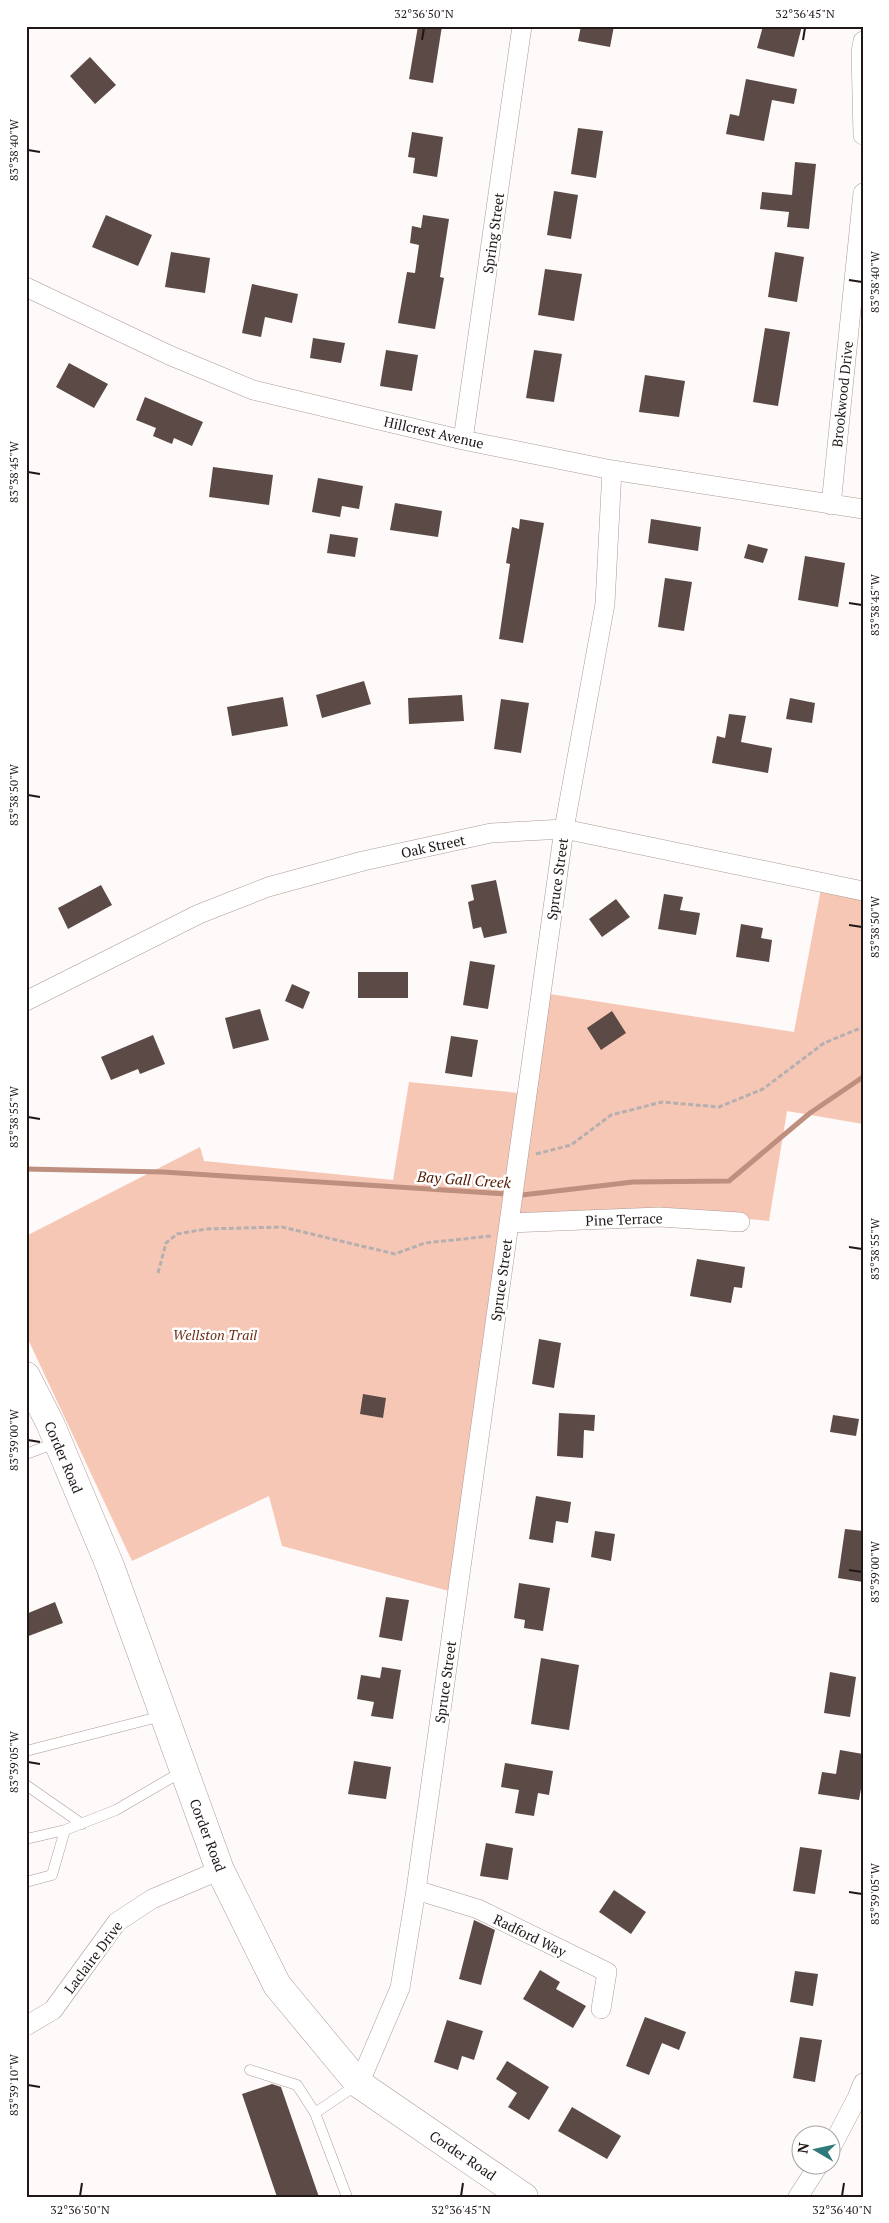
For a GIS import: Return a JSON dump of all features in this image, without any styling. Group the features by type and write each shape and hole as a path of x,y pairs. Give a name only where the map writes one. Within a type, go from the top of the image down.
{"street":[{"name":"Spring Street","path":"464,440 522,26"},
{"path":"863,41 861,52 863,134"},
{"name":"Brookwood Drive","path":"830,505 863,193"},
{"name":"Hillcrest Avenue","path":"26,287 168,355 253,390 464,440 612,470 863,509"},
{"name":"Spruce Street","path":"359,2084 400,1988 416,1890 564,829 605,604 612,470"},
{"name":"Oak Street","path":"26,1001 199,914 268,887 363,861 490,833 564,829 863,891"},
{"name":"Pine Terrace","path":"509,1224 659,1217 740,1222"},
{"name":"Corder Road","path":"26,1376 58,1442 110,1566 220,1870 277,1985 359,2084 524,2197"},
{"name":"Laclaire Drive","path":"26,2026 54,2010 117,1922 152,1899 220,1870"},
{"name":"Radford Way","path":"416,1890 478,1909 607,1972 601,2009"},
{"path":"842,2127 863,2083"},
{"path":"798,2197 812,2176"}],"lane":[{"path":"26,1454 58,1442"},
{"path":"26,1751 163,1716"},
{"path":"26,1839 65,1830 116,1810 184,1771"},
{"path":"26,1785 82,1824"},
{"path":"26,1882 52,1875 65,1830"},
{"path":"250,2070 297,2085 315,2113 347,2197"},
{"path":"315,2113 359,2084"}],"path":[{"path":"518,1164 571,1145 611,1115 662,1102 719,1107 763,1089 824,1043 863,1027"},
{"path":"158,1273 166,1243 177,1234 206,1229 282,1227 395,1254 425,1243 463,1237 509,1224"}],"green space":[{"path":"821,889 863,897 863,1124 787,1111 769,1221 654,1210 515,1219 550,994 794,1032"},
{"name":"Wellston Trail","path":"409,1082 519,1093 449,1591 282,1546 269,1496 132,1561 26,1335 26,1236 200,1147 204,1161 393,1180"}],"building":[{"path":"418,26 442,26 433,83 409,79"},
{"path":"581,26 614,26 610,47 578,41"},
{"path":"763,26 802,26 794,57 757,48"},
{"path":"90,57 116,85 95,104 70,76"},
{"path":"746,79 797,89 794,104 772,100 764,141 726,134 730,114 739,116"},
{"path":"578,128 603,131 596,178 571,174"},
{"path":"412,132 443,137 437,177 413,173 415,158 408,157"},
{"path":"795,162 816,164 809,229 787,227 789,212 760,209 762,192 792,195"},
{"path":"554,191 578,195 571,239 547,235"},
{"path":"106,215 152,235 138,266 92,247"},
{"path":"423,215 449,219 440,277 444,278 435,329 398,323 407,272 415,273 419,245 410,243 412,226 421,228"},
{"path":"171,252 210,258 205,293 165,287"},
{"path":"775,252 804,257 797,302 768,297"},
{"path":"545,269 582,274 574,321 538,315"},
{"path":"252,284 298,294 292,323 265,317 261,337 242,333"},
{"path":"765,328 790,332 778,406 753,402"},
{"path":"313,338 345,343 341,363 310,358"},
{"path":"386,350 418,355 412,391 380,386"},
{"path":"534,350 562,354 554,402 526,398"},
{"path":"69,363 108,384 94,408 56,387"},
{"path":"645,375 685,381 679,417 639,412"},
{"path":"145,397 203,422 192,446 174,438 172,444 153,436 156,428 136,420"},
{"path":"213,467 273,475 269,505 209,497"},
{"path":"318,478 363,486 359,509 342,506 340,517 312,512"},
{"path":"395,503 442,511 438,537 390,530"},
{"path":"520,519 544,523 523,643 499,639 510,564 506,563 512,527 519,529"},
{"path":"651,519 701,527 698,551 648,543"},
{"path":"330,534 358,538 355,557 327,553"},
{"path":"748,544 768,549 763,563 744,558"},
{"path":"805,556 845,563 838,607 798,600"},
{"path":"665,578 692,582 684,631 658,627"},
{"path":"364,681 371,704 322,718 316,695"},
{"path":"462,695 464,721 409,724 408,698"},
{"path":"283,697 288,726 232,736 227,707"},
{"path":"790,698 815,703 812,723 786,719"},
{"path":"501,699 529,703 521,753 494,749"},
{"path":"729,714 746,716 741,742 772,748 768,773 712,763 717,736 725,738"},
{"path":"496,880 507,933 484,938 481,927 473,929 468,902 474,900 471,885"},
{"path":"101,885 112,905 68,929 58,908"},
{"path":"664,894 683,897 680,910 700,913 696,935 658,929"},
{"path":"616,899 630,917 602,937 589,919"},
{"path":"741,924 763,928 761,938 772,940 769,962 736,957"},
{"path":"470,961 495,965 488,1009 463,1005"},
{"path":"358,972 408,972 408,998 358,998"},
{"path":"292,984 310,992 303,1009 285,1001"},
{"path":"260,1009 269,1040 233,1049 225,1018"},
{"path":"612,1011 626,1033 601,1050 587,1028"},
{"path":"153,1035 165,1064 140,1074 138,1069 111,1080 101,1057"},
{"path":"451,1036 478,1040 472,1077 445,1073"},
{"path":"697,1259 745,1267 742,1288 734,1287 731,1303 690,1296"},
{"path":"539,1339 561,1343 554,1388 532,1384"},
{"path":"363,1394 386,1398 383,1418 360,1414"},
{"path":"559,1413 595,1415 594,1431 584,1430 583,1458 557,1456"},
{"path":"833,1415 859,1419 856,1436 830,1432"},
{"path":"536,1496 571,1502 568,1523 556,1521 553,1543 529,1539"},
{"path":"845,1529 863,1531 863,1582 838,1578"},
{"path":"595,1531 615,1534 611,1561 591,1557"},
{"path":"519,1583 550,1588 543,1631 524,1628 525,1620 514,1618"},
{"path":"386,1597 409,1600 402,1641 379,1637"},
{"path":"55,1602 63,1623 26,1637 26,1614"},
{"path":"541,1658 579,1665 569,1730 531,1724"},
{"path":"382,1667 401,1670 393,1719 371,1716 374,1702 357,1699 361,1675 380,1678"},
{"path":"830,1672 856,1677 850,1717 824,1713"},
{"path":"840,1750 863,1754 863,1777 859,1800 818,1794 822,1772 836,1774"},
{"path":"354,1761 391,1767 386,1799 348,1794"},
{"path":"505,1763 553,1771 549,1795 538,1793 534,1816 515,1813 519,1790 501,1787"},
{"path":"486,1843 513,1848 508,1880 480,1876"},
{"path":"800,1847 822,1850 815,1894 793,1891"},
{"path":"614,1890 646,1912 631,1934 599,1912"},
{"path":"474,1920 495,1930 481,1985 459,1979"},
{"path":"540,1970 560,1982 556,1989 586,2006 573,2028 523,1999"},
{"path":"795,1971 818,1974 813,2006 790,2002"},
{"path":"645,2017 686,2032 679,2050 662,2043 649,2075 626,2066"},
{"path":"447,2020 483,2031 474,2060 462,2056 458,2070 434,2062"},
{"path":"800,2037 822,2040 815,2082 793,2078"},
{"path":"507,2061 549,2087 529,2120 508,2107 517,2093 496,2079"},
{"path":"272,2084 281,2087 319,2197 277,2197 242,2094"},
{"path":"572,2107 621,2136 607,2159 558,2131"}],"waterway":[{"name":"Bay Gall Creek","path":"26,1169 163,1172 522,1195 633,1182 729,1181 810,1113 863,1077"}]}
